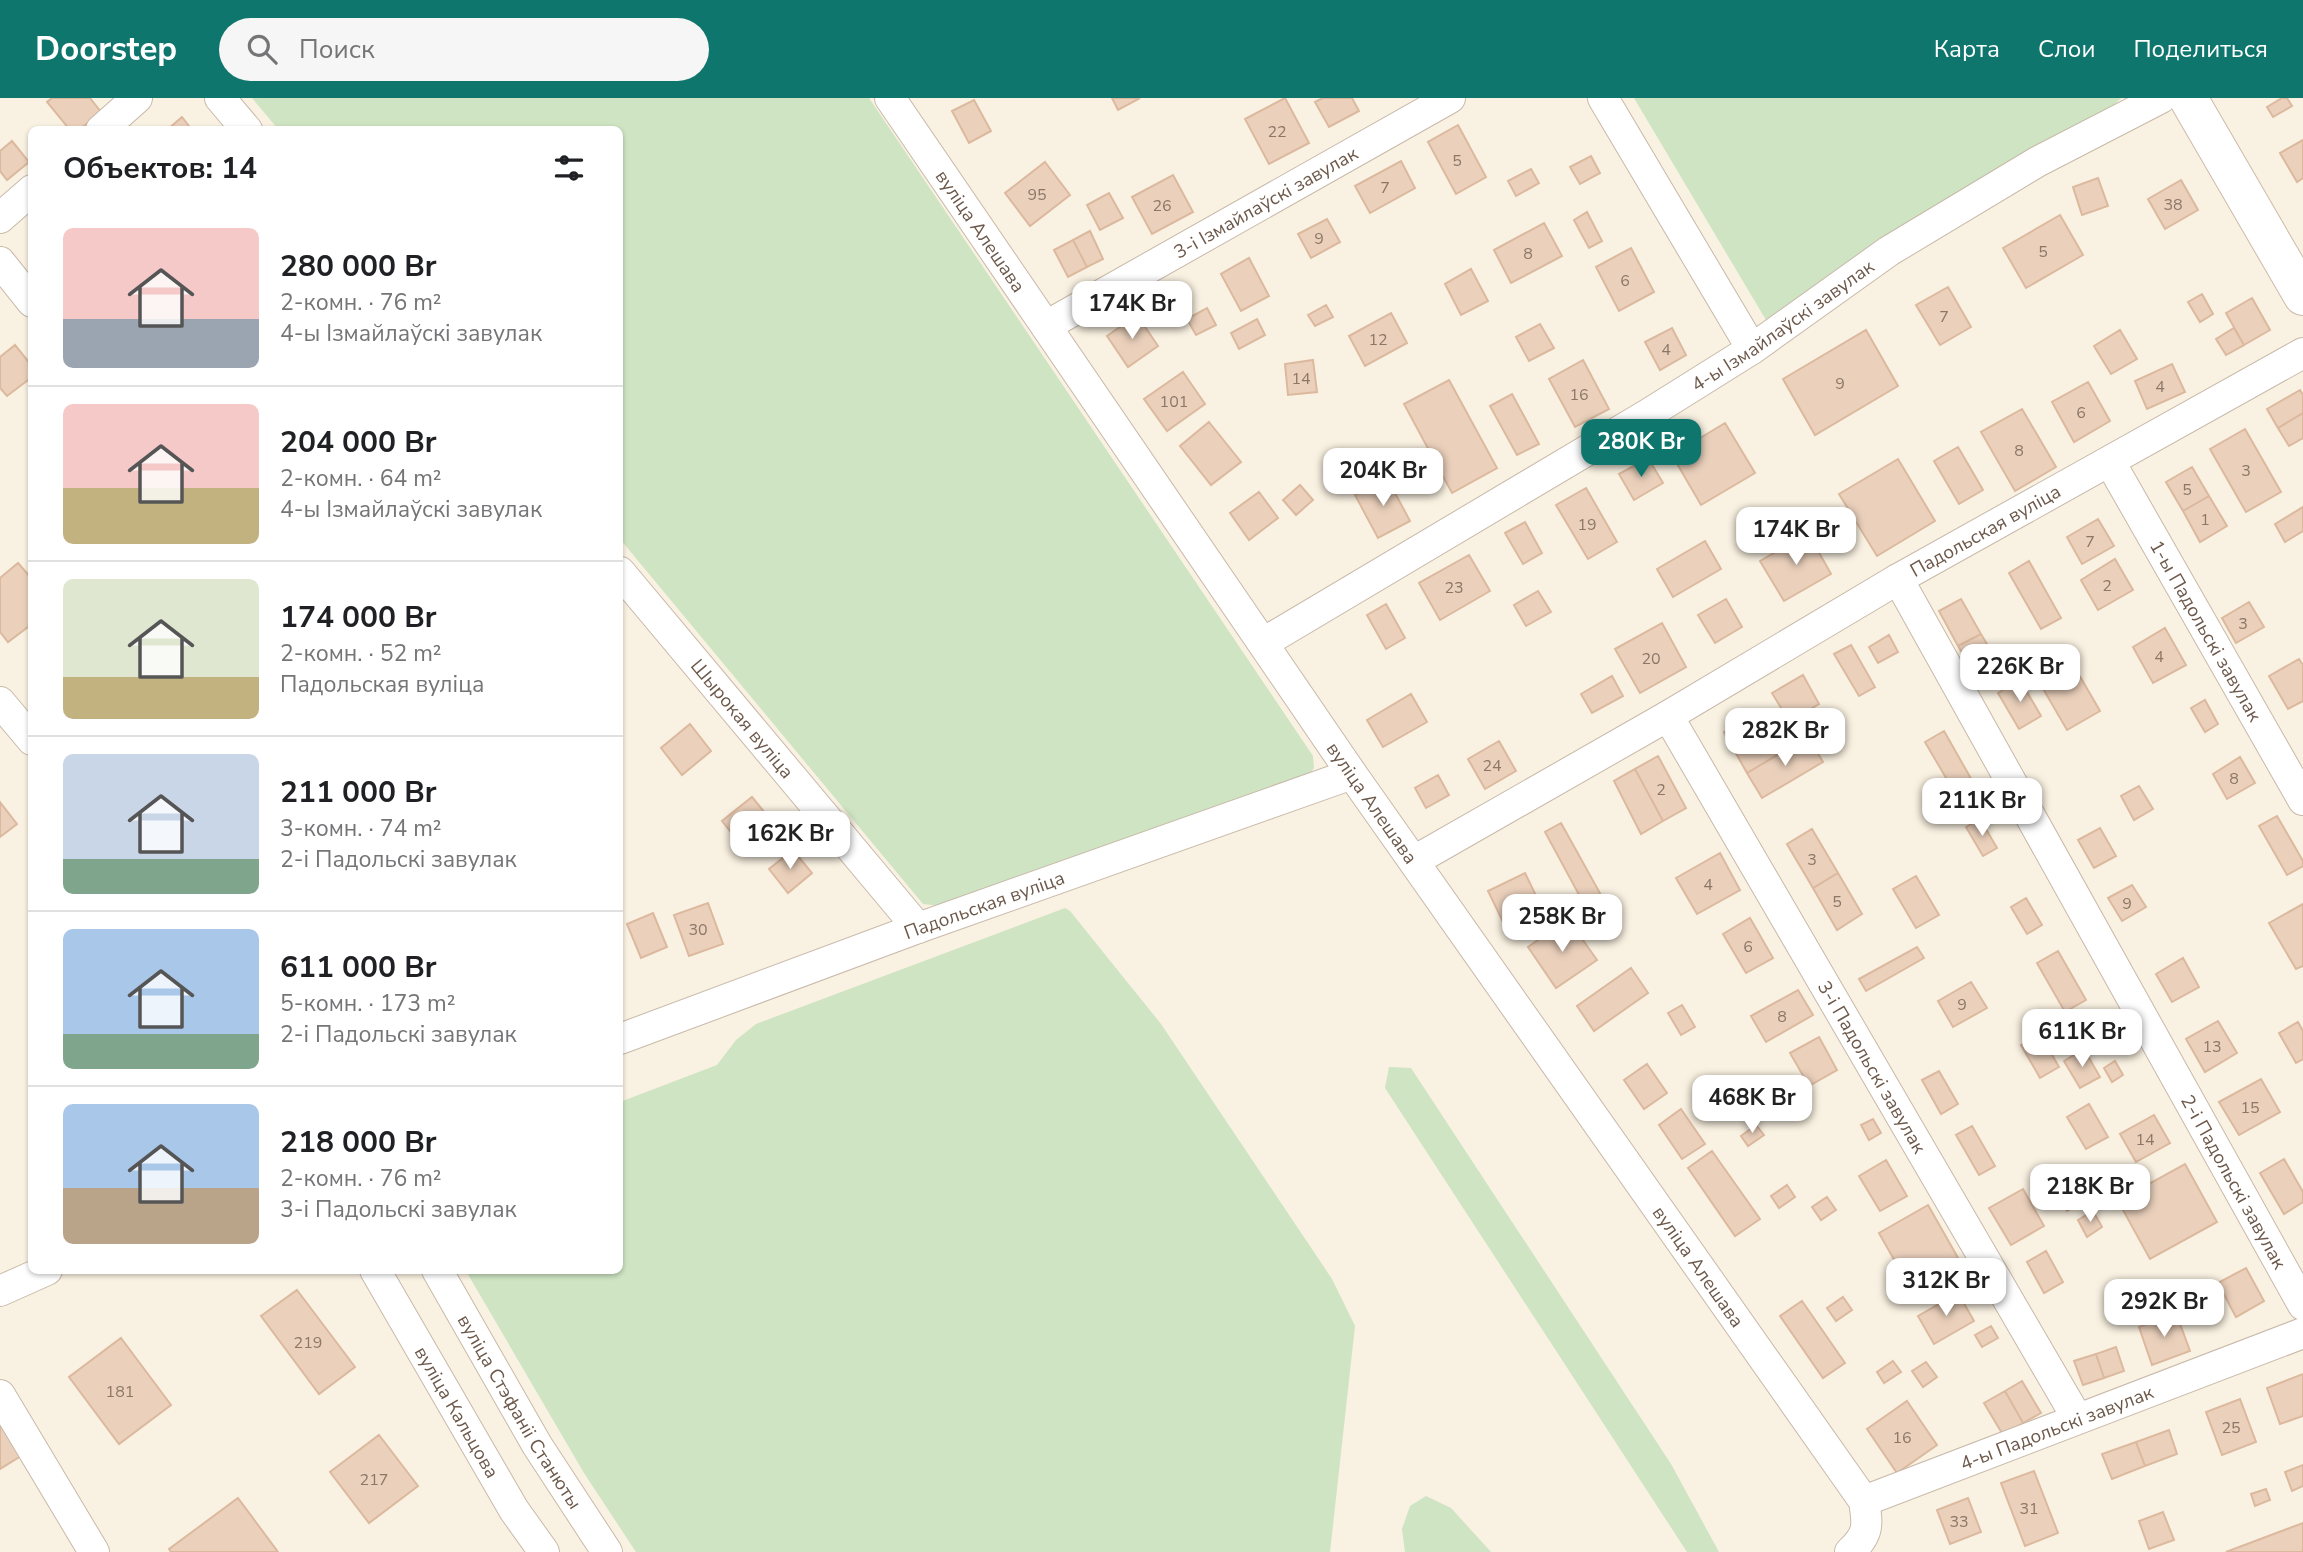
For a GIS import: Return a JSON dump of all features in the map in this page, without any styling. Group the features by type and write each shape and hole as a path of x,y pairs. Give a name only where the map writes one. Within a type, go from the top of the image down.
{"street":[{"path":"106,126 137,98"},
{"path":"220,98 244,126"},
{"name":"вуліца Алешава","path":"890,98 1352,774 1864,1501"},
{"name":"3-і Ізмайлаўскі завулак","path":"1045,326 1450,98"},
{"path":"1603,98 1752,349"},
{"name":"4-ы Ізмайлаўскі завулак","path":"1263,643 1645,416 1752,349 1889,251 2037,162 2161,98"},
{"path":"2188,98 2303,296"},
{"path":"0,218 28,194"},
{"path":"0,262 28,297"},
{"name":"Падольская вуліца","path":"1414,860 1668,716 1898,579 2303,353"},
{"name":"1-ы Падольскі завулак","path":"2110,462 2303,800"},
{"name":"Шырокая вуліца","path":"623,576 918,928"},
{"name":"2-і Падольскі завулак","path":"1898,579 2303,1305"},
{"path":"0,702 28,735"},
{"name":"3-і Падольскі завулак","path":"1668,716 2077,1418"},
{"name":"Падольская вуліца","path":"623,1035 1352,774"},
{"path":"0,1291 38,1274"},
{"name":"вуліца Кальцова","path":"377,1274 514,1510 544,1552"},
{"name":"вуліца Стэфаніі Станюты","path":"439,1274 537,1445 607,1552"},
{"name":"4-ы Падольскі завулак","path":"1864,1501 2303,1333"},
{"path":"0,1395 94,1552"},
{"path":"1850,1552 1864,1538 1868,1523 1864,1501"}],"green space":[{"path":"252,98 869,98 1313,756 1314,768 1308,776 941,906 923,904 623,543 623,126 275,126"},
{"path":"1634,98 2121,98 2114,105 2026,152 1766,320"},
{"path":"1065,908 1070,911 1161,1024 1332,1279 1355,1326 1330,1552 636,1552 584,1473 468,1274 623,1274 623,1101 717,1065 736,1040 756,1024"},
{"path":"1389,1067 1411,1068 1671,1464 1719,1552 1687,1552 1385,1088"},
{"path":"1426,1496 1451,1508 1491,1552 1405,1552 1402,1529 1410,1506"}],"building":[{"path":"52,98 90,98 101,112 84,126 67,126 47,102"},
{"path":"1112,98 1140,98 1118,110"},
{"path":"1285,98 1309,143 1269,164 1245,119"},
{"path":"1323,98 1352,98 1359,111 1329,127 1315,102"},
{"path":"2287,98 2292,106 2273,117 2267,107"},
{"path":"974,100 991,131 969,143 952,111"},
{"path":"182,117 189,126 172,126"},
{"path":"1458,125 1486,177 1456,194 1428,142"},
{"path":"2303,140 2303,178 2297,182 2280,153"},
{"path":"12,141 28,163 7,180 0,171 0,151"},
{"path":"1591,156 1600,173 1580,184 1570,167"},
{"path":"1401,161 1415,188 1370,213 1355,186"},
{"path":"1045,162 1070,195 1030,226 1005,193"},
{"path":"1531,169 1539,183 1516,196 1508,181"},
{"path":"1173,175 1193,212 1152,234 1132,197"},
{"path":"2098,178 2108,206 2082,215 2073,187"},
{"path":"2181,180 2198,210 2165,229 2148,199"},
{"path":"1109,193 1123,218 1100,230 1087,205"},
{"path":"1587,212 1602,241 1589,248 1574,220"},
{"path":"2060,215 2083,255 2026,288 2003,248"},
{"path":"1327,219 1340,242 1311,258 1298,234"},
{"path":"1544,223 1562,256 1511,283 1494,250"},
{"path":"1090,231 1103,259 1087,267 1073,240"},
{"path":"1073,240 1087,267 1068,277 1054,250"},
{"path":"1631,248 1654,292 1619,311 1596,267"},
{"path":"1249,258 1269,296 1241,311 1221,274"},
{"path":"1471,269 1488,301 1461,315 1445,284"},
{"path":"1948,287 1971,327 1940,345 1916,305"},
{"path":"2202,294 2213,314 2200,322 2188,302"},
{"path":"2252,298 2270,330 2244,345 2226,313"},
{"path":"1326,305 1333,317 1315,326 1308,315"},
{"path":"1207,308 1216,325 1196,335 1187,319"},
{"path":"1391,313 1407,343 1365,366 1349,336"},
{"path":"1137,315 1158,346 1128,367 1107,336"},
{"path":"1257,319 1265,335 1239,349 1231,333"},
{"path":"1540,324 1554,348 1529,361 1516,337"},
{"path":"1672,328 1686,355 1660,370 1645,342"},
{"path":"2234,328 2244,345 2226,355 2216,339"},
{"path":"1866,330 1898,386 1815,435 1783,379"},
{"path":"2120,330 2137,359 2111,374 2094,346"},
{"path":"15,345 28,361 28,380 7,396 0,388 0,357"},
{"path":"1313,360 1317,392 1288,395 1285,364"},
{"path":"1583,360 1609,409 1575,427 1549,379"},
{"path":"2172,364 2185,392 2147,409 2135,381"},
{"path":"1183,372 1205,404 1167,431 1144,399"},
{"path":"1449,380 1497,468 1452,493 1404,404"},
{"path":"2088,382 2110,421 2074,442 2052,402"},
{"path":"2300,390 2303,395 2303,413 2278,428 2267,409"},
{"path":"1512,394 1539,444 1517,455 1490,406"},
{"path":"2022,409 2056,467 2015,491 1981,432"},
{"path":"2303,413 2303,438 2289,446 2278,428"},
{"path":"1209,422 1241,462 1211,485 1180,446"},
{"path":"1725,423 1755,473 1701,505 1672,455"},
{"path":"2245,429 2281,492 2246,512 2210,449"},
{"path":"1958,447 1983,490 1959,504 1934,461"},
{"path":"1648,458 1663,483 1634,500 1619,474"},
{"path":"1898,459 1935,521 1877,556 1839,494"},
{"path":"2192,467 2209,496 2183,511 2166,482"},
{"path":"1387,478 1410,521 1378,538 1355,495"},
{"path":"1300,485 1313,500 1296,515 1283,500"},
{"path":"1586,488 1617,542 1588,559 1556,505"},
{"path":"1259,492 1278,518 1249,540 1230,513"},
{"path":"2209,496 2227,526 2200,542 2183,511"},
{"path":"2303,507 2303,531 2285,542 2275,524"},
{"path":"2098,519 2114,546 2082,564 2067,537"},
{"path":"1525,522 1542,553 1523,564 1505,533"},
{"path":"1808,533 1831,574 1784,601 1760,561"},
{"path":"1705,541 1721,569 1673,597 1657,569"},
{"path":"1469,555 1490,591 1440,620 1419,583"},
{"path":"2115,559 2133,590 2098,610 2081,580"},
{"path":"2029,561 2061,618 2041,629 2009,573"},
{"path":"18,563 28,574 28,627 8,642 0,632 0,578"},
{"path":"1538,591 1551,612 1526,626 1514,605"},
{"path":"1726,599 1742,627 1715,643 1698,615"},
{"path":"1961,599 1981,634 1958,646 1939,611"},
{"path":"2249,602 2264,627 2236,643 2222,618"},
{"path":"1386,604 1405,638 1386,649 1367,615"},
{"path":"1662,623 1686,667 1640,693 1615,649"},
{"path":"2165,628 2186,665 2153,683 2133,647"},
{"path":"1981,634 1994,656 1972,669 1958,646"},
{"path":"1889,635 1898,652 1878,663 1869,647"},
{"path":"1851,645 1875,687 1859,696 1834,654"},
{"path":"2067,654 2100,711 2067,730 2034,673"},
{"path":"2299,659 2303,665 2303,701 2288,709 2269,676"},
{"path":"1803,675 1819,704 1789,721 1772,693"},
{"path":"1612,676 1623,696 1592,713 1581,694"},
{"path":"2020,680 2041,716 2019,729 1998,693"},
{"path":"1411,694 1427,722 1383,747 1367,720"},
{"path":"2205,700 2218,724 2205,732 2191,708"},
{"path":"1753,715 1777,755 1747,773 1724,732"},
{"path":"690,724 711,751 682,775 661,748"},
{"path":"1944,731 1974,784 1956,795 1925,742"},
{"path":"1808,737 1823,762 1762,798 1747,773"},
{"path":"1499,741 1516,771 1485,789 1468,759"},
{"path":"1658,756 1686,808 1663,821 1635,769"},
{"path":"2240,757 2255,783 2227,799 2213,774"},
{"path":"1635,769 1663,821 1641,834 1614,781"},
{"path":"1438,775 1449,795 1426,808 1415,788"},
{"path":"2139,786 2153,809 2134,820 2121,796"},
{"path":"752,797 779,830 749,855 722,821"},
{"path":"0,802 17,824 0,837"},
{"path":"2277,816 2303,861 2303,866 2287,875 2259,826"},
{"path":"1980,819 1997,848 1983,856 1966,827"},
{"path":"1561,823 1601,895 1584,904 1545,832"},
{"path":"2100,828 2116,856 2094,868 2078,840"},
{"path":"1812,829 1838,873 1813,888 1787,844"},
{"path":"793,850 812,873 788,893 769,869"},
{"path":"1720,853 1740,890 1697,914 1676,878"},
{"path":"1525,873 1542,908 1505,926 1488,891"},
{"path":"1838,873 1862,914 1837,930 1813,888"},
{"path":"1916,876 1939,915 1916,928 1893,889"},
{"path":"2132,885 2146,907 2122,921 2108,898"},
{"path":"2026,898 2042,925 2027,934 2011,907"},
{"path":"708,903 723,944 689,956 674,915"},
{"path":"2303,904 2303,966 2296,969 2269,923"},
{"path":"653,913 667,947 641,958 627,924"},
{"path":"1750,918 1773,958 1746,973 1723,934"},
{"path":"1568,919 1597,960 1556,988 1528,947"},
{"path":"1917,947 1924,958 1866,991 1859,979"},
{"path":"2058,951 2086,1000 2065,1012 2037,963"},
{"path":"2183,958 2199,987 2172,1002 2156,974"},
{"path":"1631,968 1648,993 1594,1031 1577,1006"},
{"path":"1971,982 1987,1008 1953,1027 1938,1001"},
{"path":"1798,990 1813,1015 1766,1042 1751,1016"},
{"path":"1682,1005 1695,1027 1681,1035 1668,1013"},
{"path":"2218,1021 2237,1053 2205,1072 2186,1039"},
{"path":"2298,1022 2303,1031 2303,1059 2296,1063 2279,1033"},
{"path":"2040,1034 2059,1067 2040,1078 2021,1045"},
{"path":"1819,1037 1837,1070 1809,1086 1790,1053"},
{"path":"2084,1049 2100,1077 2080,1088 2064,1061"},
{"path":"2115,1061 2123,1075 2112,1082 2104,1068"},
{"path":"1647,1064 1667,1093 1644,1109 1624,1080"},
{"path":"1939,1071 1958,1104 1941,1114 1922,1080"},
{"path":"2261,1079 2280,1112 2239,1135 2219,1102"},
{"path":"2089,1104 2108,1137 2086,1149 2067,1117"},
{"path":"1681,1109 1705,1144 1682,1159 1659,1125"},
{"path":"2154,1115 2170,1143 2136,1162 2120,1134"},
{"path":"1873,1119 1881,1133 1869,1140 1861,1125"},
{"path":"1756,1125 1764,1135 1748,1146 1741,1136"},
{"path":"1972,1126 1995,1166 1979,1175 1956,1135"},
{"path":"1712,1151 1760,1219 1735,1236 1688,1168"},
{"path":"2284,1159 2303,1192 2303,1202 2284,1214 2260,1173"},
{"path":"1886,1160 1907,1196 1880,1211 1859,1176"},
{"path":"2185,1164 2217,1222 2150,1259 2118,1201"},
{"path":"2084,1172 2097,1194 2067,1211 2054,1189"},
{"path":"1787,1185 1795,1197 1779,1208 1771,1196"},
{"path":"2023,1189 2044,1226 2011,1245 1989,1208"},
{"path":"1827,1197 1836,1210 1821,1220 1812,1207"},
{"path":"1928,1205 1962,1265 1913,1293 1879,1233"},
{"path":"2093,1211 2102,1227 2087,1237 2078,1220"},
{"path":"2046,1251 2063,1282 2044,1293 2027,1262"},
{"path":"2246,1268 2264,1301 2236,1317 2218,1283"},
{"path":"297,1290 355,1367 319,1394 261,1316"},
{"path":"1958,1293 1974,1321 1934,1344 1918,1316"},
{"path":"1843,1297 1852,1310 1836,1321 1827,1308"},
{"path":"1802,1301 1845,1363 1823,1378 1780,1316"},
{"path":"2176,1313 2190,1351 2152,1365 2139,1327"},
{"path":"1991,1326 1998,1338 1982,1347 1975,1335"},
{"path":"121,1338 171,1405 119,1444 69,1377"},
{"path":"2116,1347 2124,1371 2104,1378 2096,1354"},
{"path":"2096,1354 2104,1378 2083,1385 2074,1361"},
{"path":"1893,1361 1901,1372 1884,1383 1877,1372"},
{"path":"1926,1362 1937,1377 1923,1387 1912,1371"},
{"path":"2303,1374 2303,1416 2280,1424 2267,1388"},
{"path":"2022,1381 2041,1413 2023,1423 2005,1391"},
{"path":"2005,1391 2023,1423 2003,1435 1984,1403"},
{"path":"2240,1399 2256,1442 2222,1455 2206,1412"},
{"path":"1907,1401 1937,1445 1897,1473 1867,1429"},
{"path":"0,1421 21,1456 0,1469"},
{"path":"2169,1430 2177,1454 2145,1466 2136,1442"},
{"path":"379,1435 418,1486 369,1523 330,1472"},
{"path":"2136,1442 2145,1466 2112,1479 2102,1454"},
{"path":"2303,1465 2303,1486 2292,1491 2285,1472"},
{"path":"2034,1471 2058,1533 2025,1546 2001,1483"},
{"path":"2266,1489 2270,1500 2255,1506 2251,1494"},
{"path":"238,1498 278,1552 171,1552 169,1549"},
{"path":"1968,1498 1981,1532 1950,1544 1937,1510"},
{"path":"2163,1512 2174,1540 2149,1549 2139,1521"},
{"path":"2303,1523 2303,1552 2226,1552"}]}
